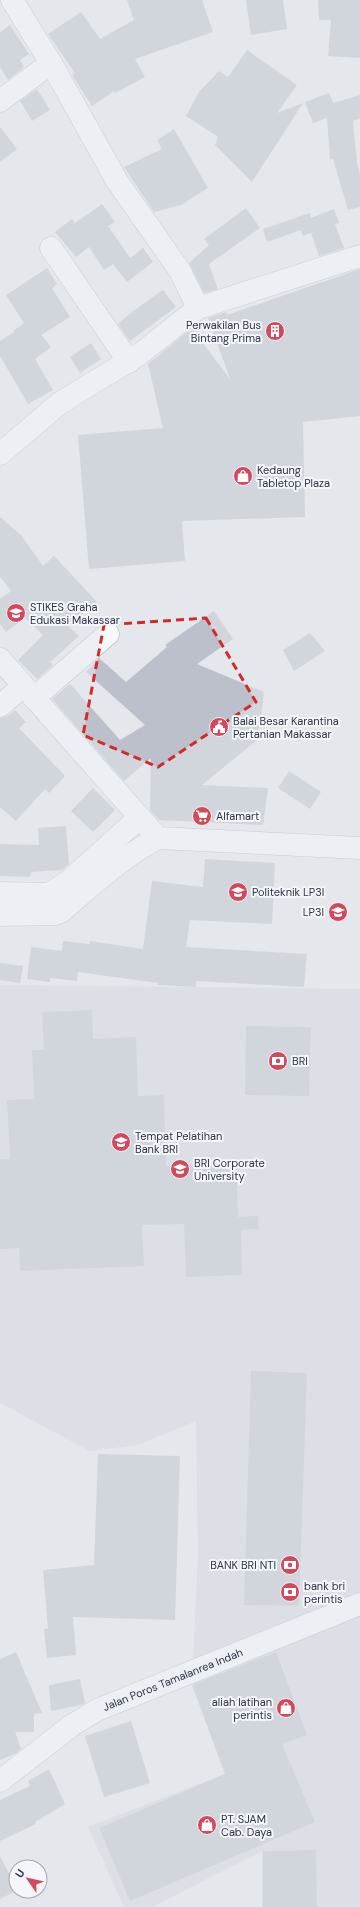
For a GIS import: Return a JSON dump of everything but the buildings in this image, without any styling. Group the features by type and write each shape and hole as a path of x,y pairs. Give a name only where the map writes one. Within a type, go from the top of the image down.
{"street":[{"path":"12,0 51,62 117,181 180,271 198,308"},
{"path":"0,101 51,62"},
{"path":"51,248 129,362"},
{"path":"0,454 60,403 129,362 198,308 360,256"},
{"path":"0,706 28,692 108,634"},
{"path":"0,659 138,818 158,838 169,840 360,848"},
{"path":"0,893 53,892 70,880 138,818"},
{"path":"0,915 56,914 62,911 108,871 140,848 158,838"},
{"name":"Jalan Poros Tamalanrea Indah","path":"0,1782 71,1726 97,1710 360,1604"}],"highlighted area":[{"path":"206,618 256,702 158,767 83,735 104,625"}],"shaded area":[{"name":"BRI Corporate University","path":"0,985 360,989 360,1907 262,1907 262,1851 152,1907 124,1907 88,1827 227,1773 192,1683 198,1555 196,1421 137,1445 90,1451 0,1403"}],"place":[{"name":"Perwakilan Bus Bintang Prima","path":"275,331"},
{"name":"Kedaung Tabletop Plaza","path":"243,476"},
{"name":"STIKES Graha Edukasi Makassar","path":"16,613"},
{"name":"Balai Besar Karantina Pertanian Makassar","path":"219,727"},
{"name":"Alfamart","path":"202,816"},
{"name":"Politeknik LP3I","path":"238,892"},
{"name":"LP3I","path":"338,912"},
{"name":"BRI","path":"278,1061"},
{"name":"Tempat Pelatihan Bank BRI","path":"121,1142"},
{"name":"BRI Corporate University","path":"180,1169"},
{"name":"BANK BRI NTI","path":"290,1565"},
{"name":"bank bri perintis","path":"290,1592"},
{"name":"aliah latihan perintis","path":"286,1708"},
{"name":"PT. SJAM Cab. Daya","path":"207,1825"}]}
